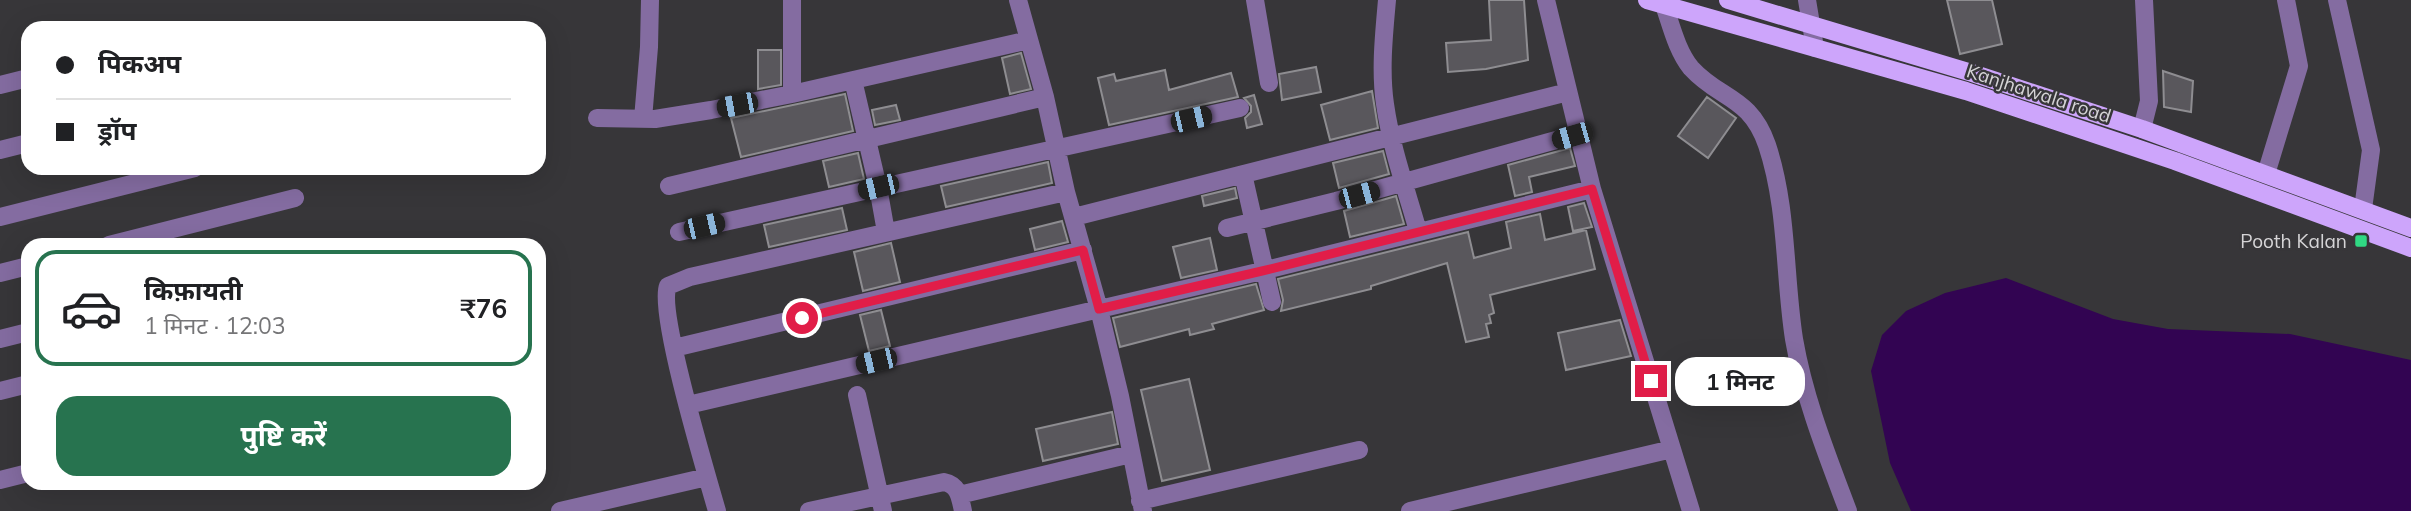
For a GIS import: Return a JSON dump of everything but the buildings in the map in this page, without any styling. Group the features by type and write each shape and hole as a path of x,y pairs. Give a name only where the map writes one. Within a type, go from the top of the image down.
{"main road":[{"name":"Kanjhawala road","path":"1728,0 1972,73 2141,129 2411,228"},
{"name":"Kanjhawala road","path":"1655,3 1966,91 2175,161 2411,247"}],"street":[{"path":"643,119 650,0"},
{"path":"792,0 792,94"},
{"path":"1018,0 1045,97 1066,192 1099,309 1142,506 1359,450"},
{"path":"1255,0 1269,83"},
{"path":"1387,0 1384,102 1391,137 1418,231"},
{"path":"1546,0 1592,189 1691,511"},
{"path":"1807,0 1815,48"},
{"path":"2141,129 2149,101 2144,0"},
{"path":"2266,174 2299,66 2286,0"},
{"path":"2337,0 2371,150 2363,209"},
{"path":"1655,3 1684,59 1693,70 1741,103 1758,124 1766,143 1779,192 1794,337 1800,368 1822,442 1848,511"},
{"path":"597,118 672,117 792,94 1029,40"},
{"path":"0,85 21,80"},
{"path":"852,80 886,232"},
{"path":"1074,217 1567,92"},
{"path":"669,186 1045,97"},
{"path":"679,232 1240,108"},
{"path":"1227,228 1404,183 1578,134"},
{"path":"0,150 21,145"},
{"path":"1243,174 1272,302"},
{"path":"0,217 167,175"},
{"path":"688,405 1265,270 1592,189"},
{"path":"717,511 674,348 665,291 667,286 674,282 886,232 1066,192"},
{"path":"137,238 295,198"},
{"path":"674,348 1083,250"},
{"path":"0,273 21,268"},
{"path":"0,339 21,334"},
{"path":"0,391 21,386"},
{"path":"857,395 881,503"},
{"path":"1410,511 1672,449"},
{"path":"809,511 881,503 944,482 951,484 961,503 1131,454"},
{"path":"0,480 21,475"},
{"path":"560,511 707,477"}],"shaded area":[{"path":"2006,278 2113,319 2168,329 2290,334 2411,360 2411,511 1911,511 1890,463 1871,371 1882,335 1906,311 1945,293"}],"place":[{"name":"Pooth Kalan","path":"2361,241"}],"route":[{"path":"802,318 1083,250 1099,309 1592,189 1651,381"}]}
